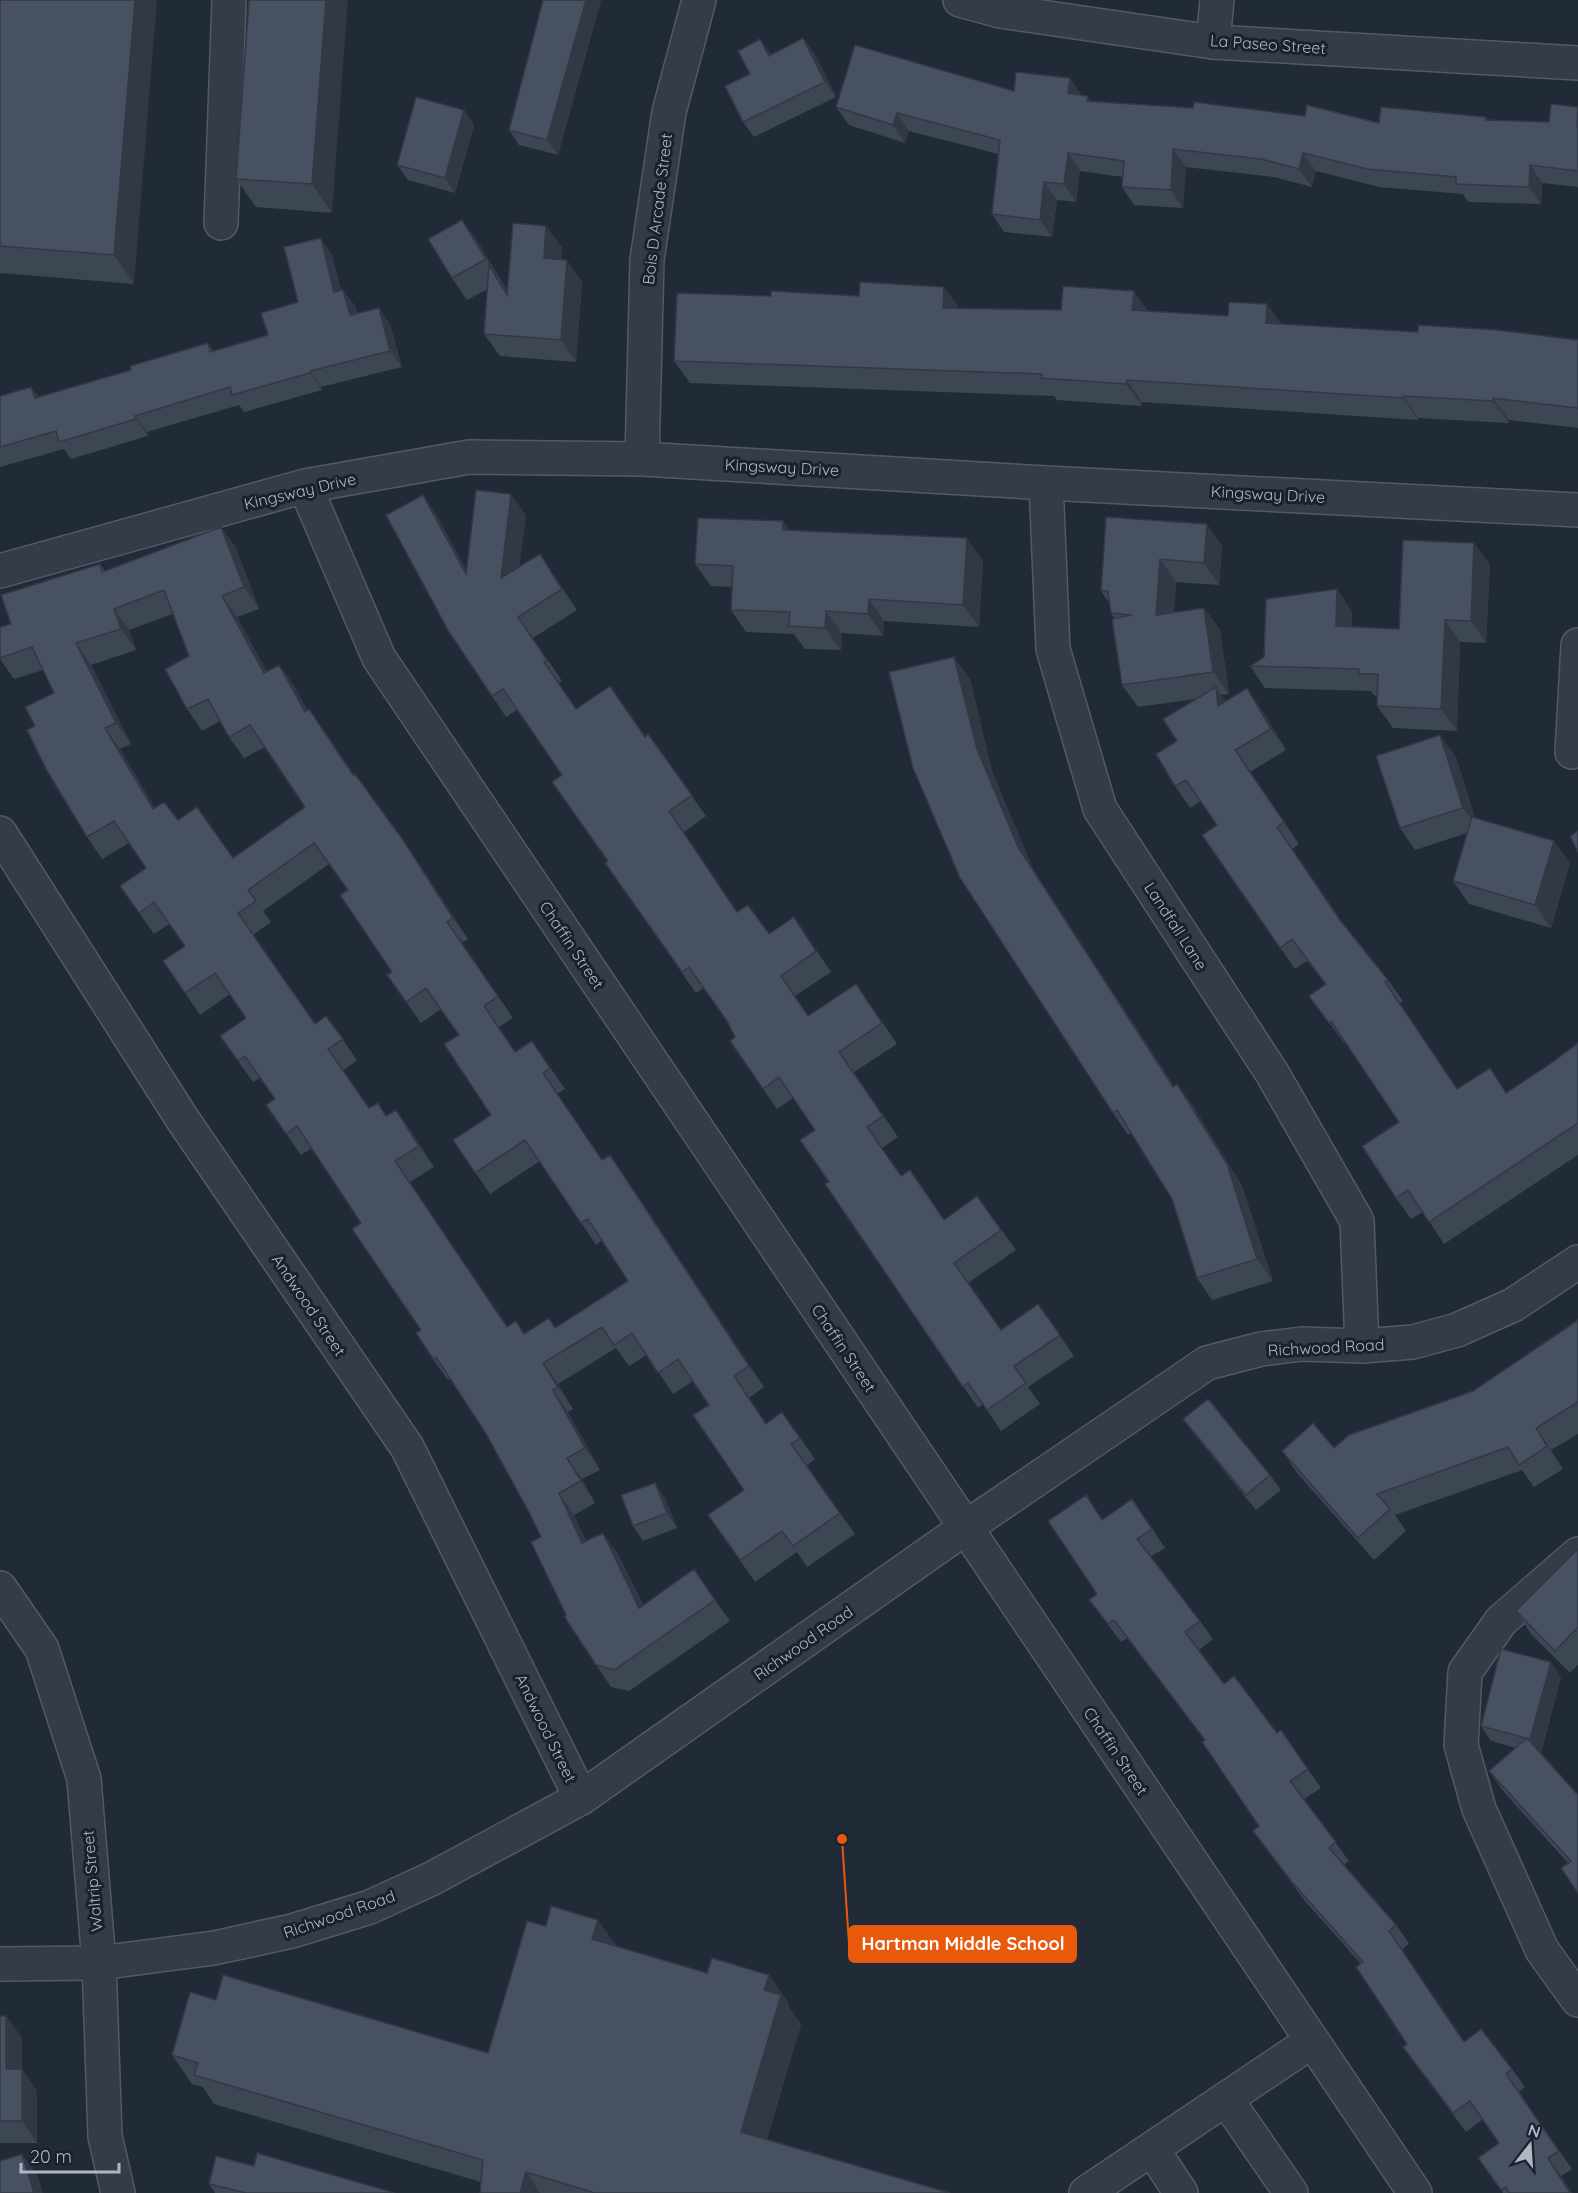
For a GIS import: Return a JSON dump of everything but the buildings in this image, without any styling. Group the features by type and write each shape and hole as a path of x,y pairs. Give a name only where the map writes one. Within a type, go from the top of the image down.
{"street":[{"path":"221,223 229,0"},
{"name":"Bois D Arcade Street","path":"642,459 647,260 669,112 699,0"},
{"name":"La Paseo Street","path":"960,0 1000,11 1214,42 1578,63"},
{"path":"1214,42 1217,0"},
{"name":"Kingsway Drive","path":"0,572 305,486 469,458 642,459 1046,483 1578,510"},
{"name":"Landfall Lane","path":"1046,483 1053,649 1100,810 1272,1073 1357,1221 1362,1346"},
{"name":"Chaffin Street","path":"305,486 379,658 1415,2193"},
{"path":"1572,752 1578,645"},
{"name":"Andwood Street","path":"0,833 183,1120 407,1448 581,1798"},
{"name":"Richwood Road","path":"0,1964 99,1963 214,1948 292,1931 370,1906 431,1879 581,1798 965,1528 1207,1363 1261,1349 1302,1344 1362,1346 1413,1342 1457,1330 1513,1305 1578,1262"},
{"path":"1578,1554 1502,1621 1465,1672 1461,1745 1479,1809 1542,1950 1578,2000"},
{"name":"Waltrip Street","path":"0,1588 42,1649 84,1779 99,1963 105,2136 118,2193"},
{"path":"1086,2193 1312,2041"},
{"path":"1226,2098 1291,2193"},
{"path":"1152,2149 1181,2193"}],"place":[{"name":"Hartman Middle School","path":"842,1839"}]}
